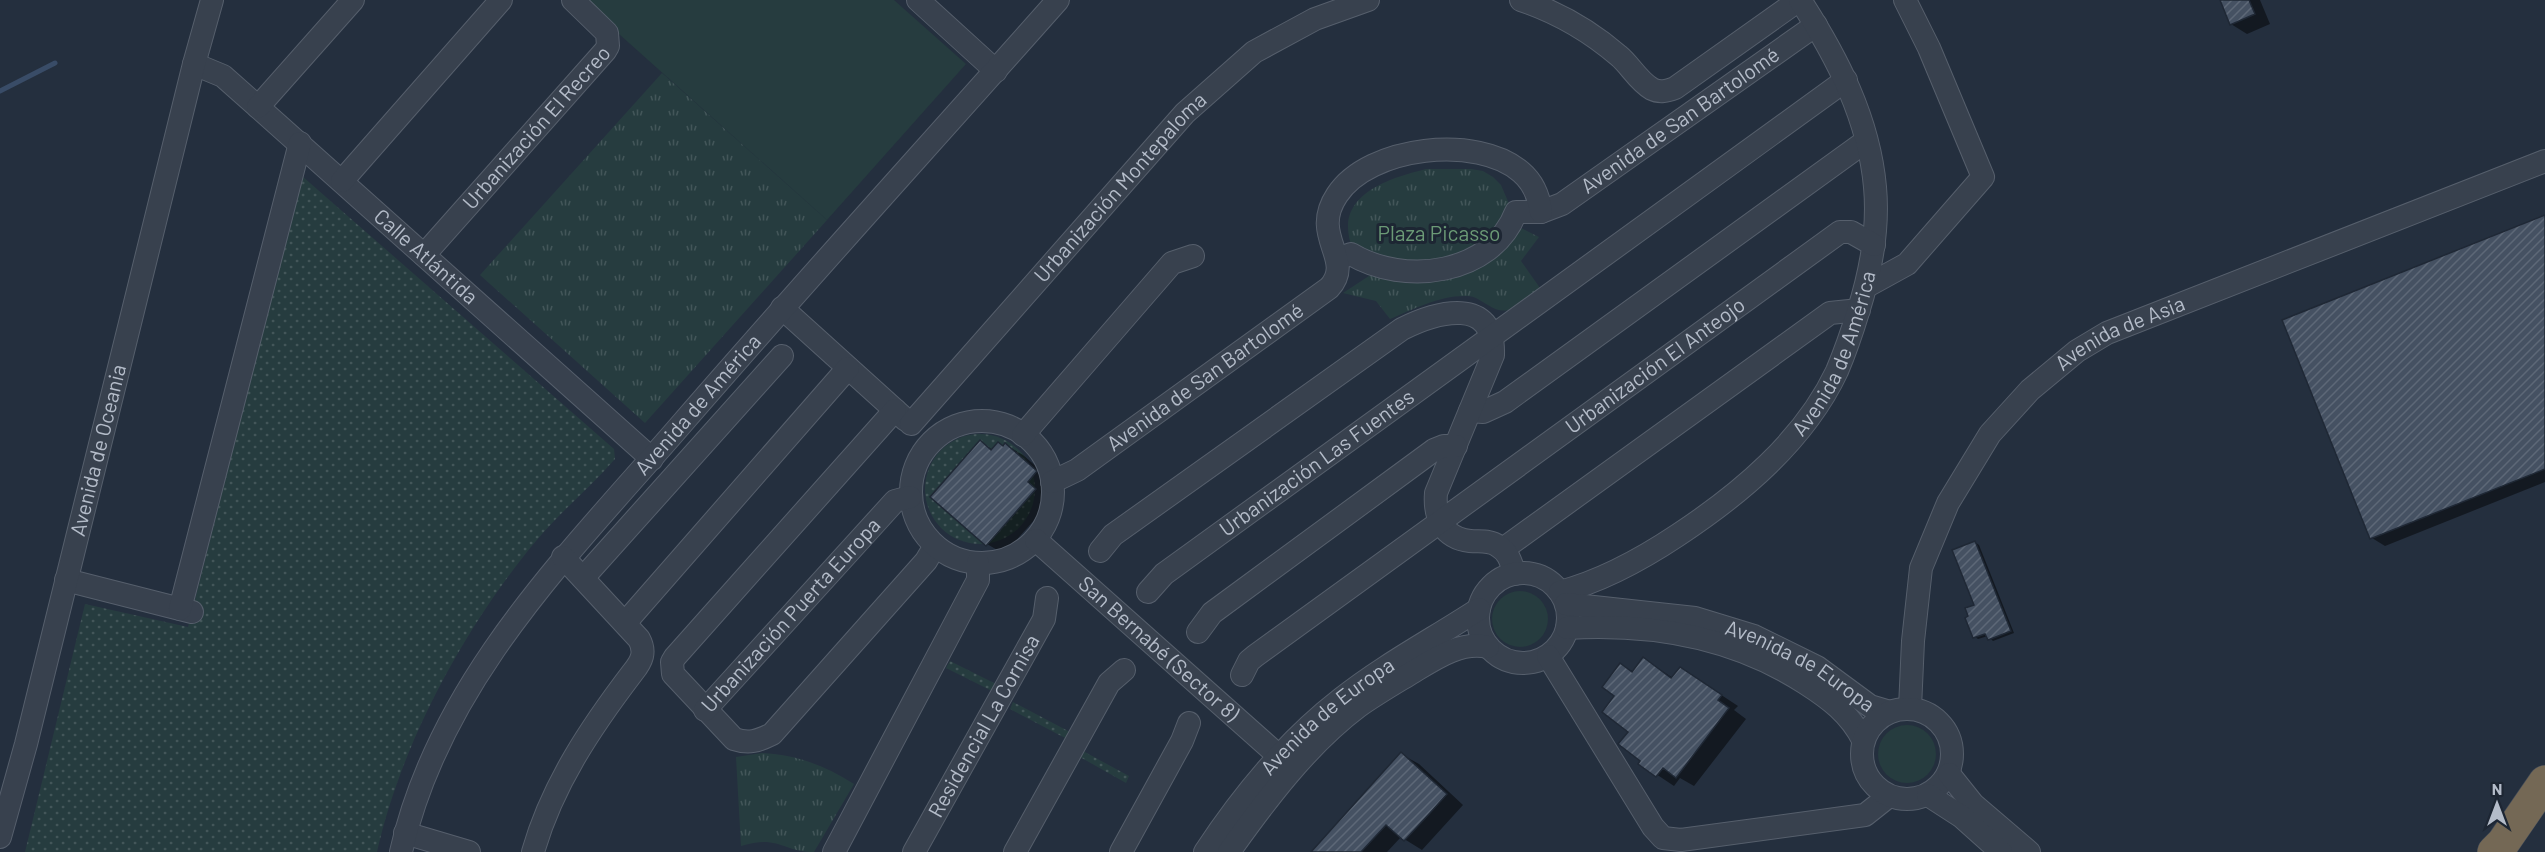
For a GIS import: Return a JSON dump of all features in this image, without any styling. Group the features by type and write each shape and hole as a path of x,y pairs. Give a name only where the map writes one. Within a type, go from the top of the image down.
{"highway":[{"path":"2494,852 2503,843 2545,782"}],"street":[{"name":"Avenida de Oceania","path":"0,837 212,0"},
{"path":"258,107 353,0"},
{"path":"342,181 501,0"},
{"name":"Urbanización El Recreo","path":"424,255 608,46 607,33 573,0"},
{"path":"918,0 996,71"},
{"name":"Avenida de América","path":"403,842 423,781 475,678 518,614 563,557 1058,0"},
{"name":"Urbanización Montepaloma","path":"705,710 673,674 672,662 675,657 903,417 1185,113 1254,52 1315,20 1368,0"},
{"path":"1521,0 1554,13 1595,35 1622,58 1651,88 1667,91 1807,6"},
{"path":"1868,286 1907,264 1983,177 1929,48 1905,0"},
{"name":"Avenida de América","path":"1563,598 1654,551 1711,513 1775,457 1806,421 1836,373 1868,286 1874,245 1875,189 1866,141 1846,80 1807,6"},
{"name":"Avenida de San Bartolomé","path":"1052,482 1077,470 1329,288 1338,275 1337,259 1351,254 1374,265 1393,270 1440,269 1465,262 1485,252 1503,238 1516,212 1541,212 1562,204 1807,6"},
{"name":"Calle Atlántida","path":"194,64 223,76 652,459"},
{"path":"1491,338 1846,80"},
{"path":"1470,411 1482,412 1505,402 1866,141"},
{"path":"66,580 186,610 300,143"},
{"path":"1337,259 1326,224 1328,210 1338,192 1353,178 1374,166 1416,152 1457,150 1486,154 1505,161 1522,172 1533,185 1539,198 1541,212"},
{"name":"Avenida de Asia","path":"1900,710 1913,641 1921,568 1948,503 1990,434 2052,369 2107,333 2545,161"},
{"name":"Urbanización El Anteojo","path":"1440,522 1839,232 1851,232 1874,245"},
{"path":"1023,435 1172,263 1193,256"},
{"path":"782,308 903,417 916,439 910,497 918,524 935,546 959,560 978,563 1000,561 1014,556 1036,540 1050,515 1053,502 1052,482 1046,461 1039,449 1023,435 1005,425 991,422 941,426 903,417"},
{"path":"1503,549 1830,313 1859,309"},
{"path":"1100,551 1113,535 1402,330 1437,315 1464,313 1475,315 1491,338 1493,355 1436,493 1436,513 1449,532 1459,538 1489,542 1503,549 1510,559 1515,574"},
{"name":"Urbanización Las Fuentes","path":"1148,592 1164,574 1491,338"},
{"path":"583,578 782,356"},
{"path":"625,623 848,368"},
{"path":"914,470 924,451 938,436 963,424"},
{"path":"1198,632 1212,613 1434,450 1444,446 1456,446"},
{"name":"Urbanización Puerta Europa","path":"910,497 896,501 705,710 734,739 751,742 772,734 926,561 935,546"},
{"path":"1242,675 1249,661 1255,656 1440,522"},
{"name":"San Bernabé (Sector 8)","path":"1036,540 1280,757"},
{"path":"533,852 538,833 565,771 603,711 642,658 642,645 625,623 563,557"},
{"path":"834,852 978,580 978,563"},
{"path":"1625,610 1616,600 1614,586 1617,575 1628,564"},
{"path":"1527,573 1540,576 1551,583 1563,598 1568,616 1567,628 1563,639 1548,656 1523,663 1498,656 1488,647 1479,623 1479,609 1491,586 1515,574 1527,573"},
{"name":"Residencial La Cornisa","path":"914,852 1044,619 1047,598"},
{"name":"Avenida de Europa","path":"1563,598 1625,610 1695,618 1754,636 1816,667 1870,706 1900,710"},
{"name":"Avenida de Europa","path":"1205,852 1247,795 1310,725 1376,674 1479,609"},
{"name":"Avenida de Europa","path":"1567,628 1608,626 1660,629 1704,638 1742,651 1784,669 1828,698 1850,716 1863,740"},
{"name":"Avenida de Europa","path":"1229,852 1265,802 1299,764 1359,707 1455,649 1476,644 1488,647"},
{"path":"1548,656 1653,827 1663,838 1681,840 1865,815 1889,796"},
{"path":"1016,852 1109,683 1124,670"},
{"path":"1900,710 1926,712 1939,721 1946,729 1953,751 1948,774 1940,786 1928,795 1915,799 1889,796 1875,787 1865,773 1862,757 1863,740 1869,728 1900,710"},
{"path":"1121,852 1182,741 1189,723"},
{"path":"1948,774 1973,804 2029,852"},
{"path":"1928,795 1962,817 2001,852"},
{"path":"403,842 469,852"}],"green space":[{"path":"581,0 894,0 966,64 827,220"},
{"path":"662,73 827,220 645,423 480,275"},
{"name":"Plaza Picasso","path":"1426,169 1483,171 1501,185 1519,227 1539,237 1521,261 1540,288 1509,310 1496,309 1473,297 1457,296 1427,303 1390,319 1376,301 1343,293 1375,272 1355,251 1350,239 1348,225 1357,202 1377,186"},
{"path":"302,176 614,449 615,459 536,541 510,574 461,648 419,729 402,770 377,852 25,852 85,604 188,627"},
{"path":"980,434 1001,438 1019,450 1031,468 1035,489 1031,510 1019,528 1001,540 980,544 959,540 941,528 929,510 925,489 929,468 941,450 959,438"},
{"path":"1515,591 1525,591 1540,599 1546,608 1548,619 1546,630 1540,639 1525,647 1515,647 1504,642 1497,635 1492,624 1492,614 1497,603 1504,596"},
{"path":"950,661 998,685 994,692 946,668"},
{"path":"1013,702 1070,732 1067,739 1010,709"},
{"path":"1907,725 1918,727 1931,738 1936,754 1934,765 1923,778 1907,783 1896,781 1883,770 1878,754 1880,743 1891,730"},
{"path":"1083,751 1129,776 1126,783 1080,757"},
{"path":"762,753 810,762 854,784 814,852 764,842 741,846 736,757"}],"building":[{"path":"2220,0 2249,0 2255,14 2230,25"},
{"path":"2545,215 2545,469 2370,539 2282,320"},
{"path":"980,440 991,450 998,442 1003,446 1005,443 1037,471 1028,482 1036,489 986,546 930,497"},
{"path":"1975,541 2011,631 1988,640 1985,634 1973,638 1965,618 1968,616 1965,608 1974,605 1952,550"},
{"path":"1643,657 1671,678 1680,667 1722,695 1718,700 1729,708 1676,778 1663,768 1656,777 1638,764 1640,761 1618,744 1628,732 1602,712 1614,696 1602,687 1620,663 1632,672"},
{"path":"1401,752 1447,794 1430,813 1404,841 1386,825 1361,852 1311,852"}],"waterway":[{"path":"0,91 55,63"}]}
